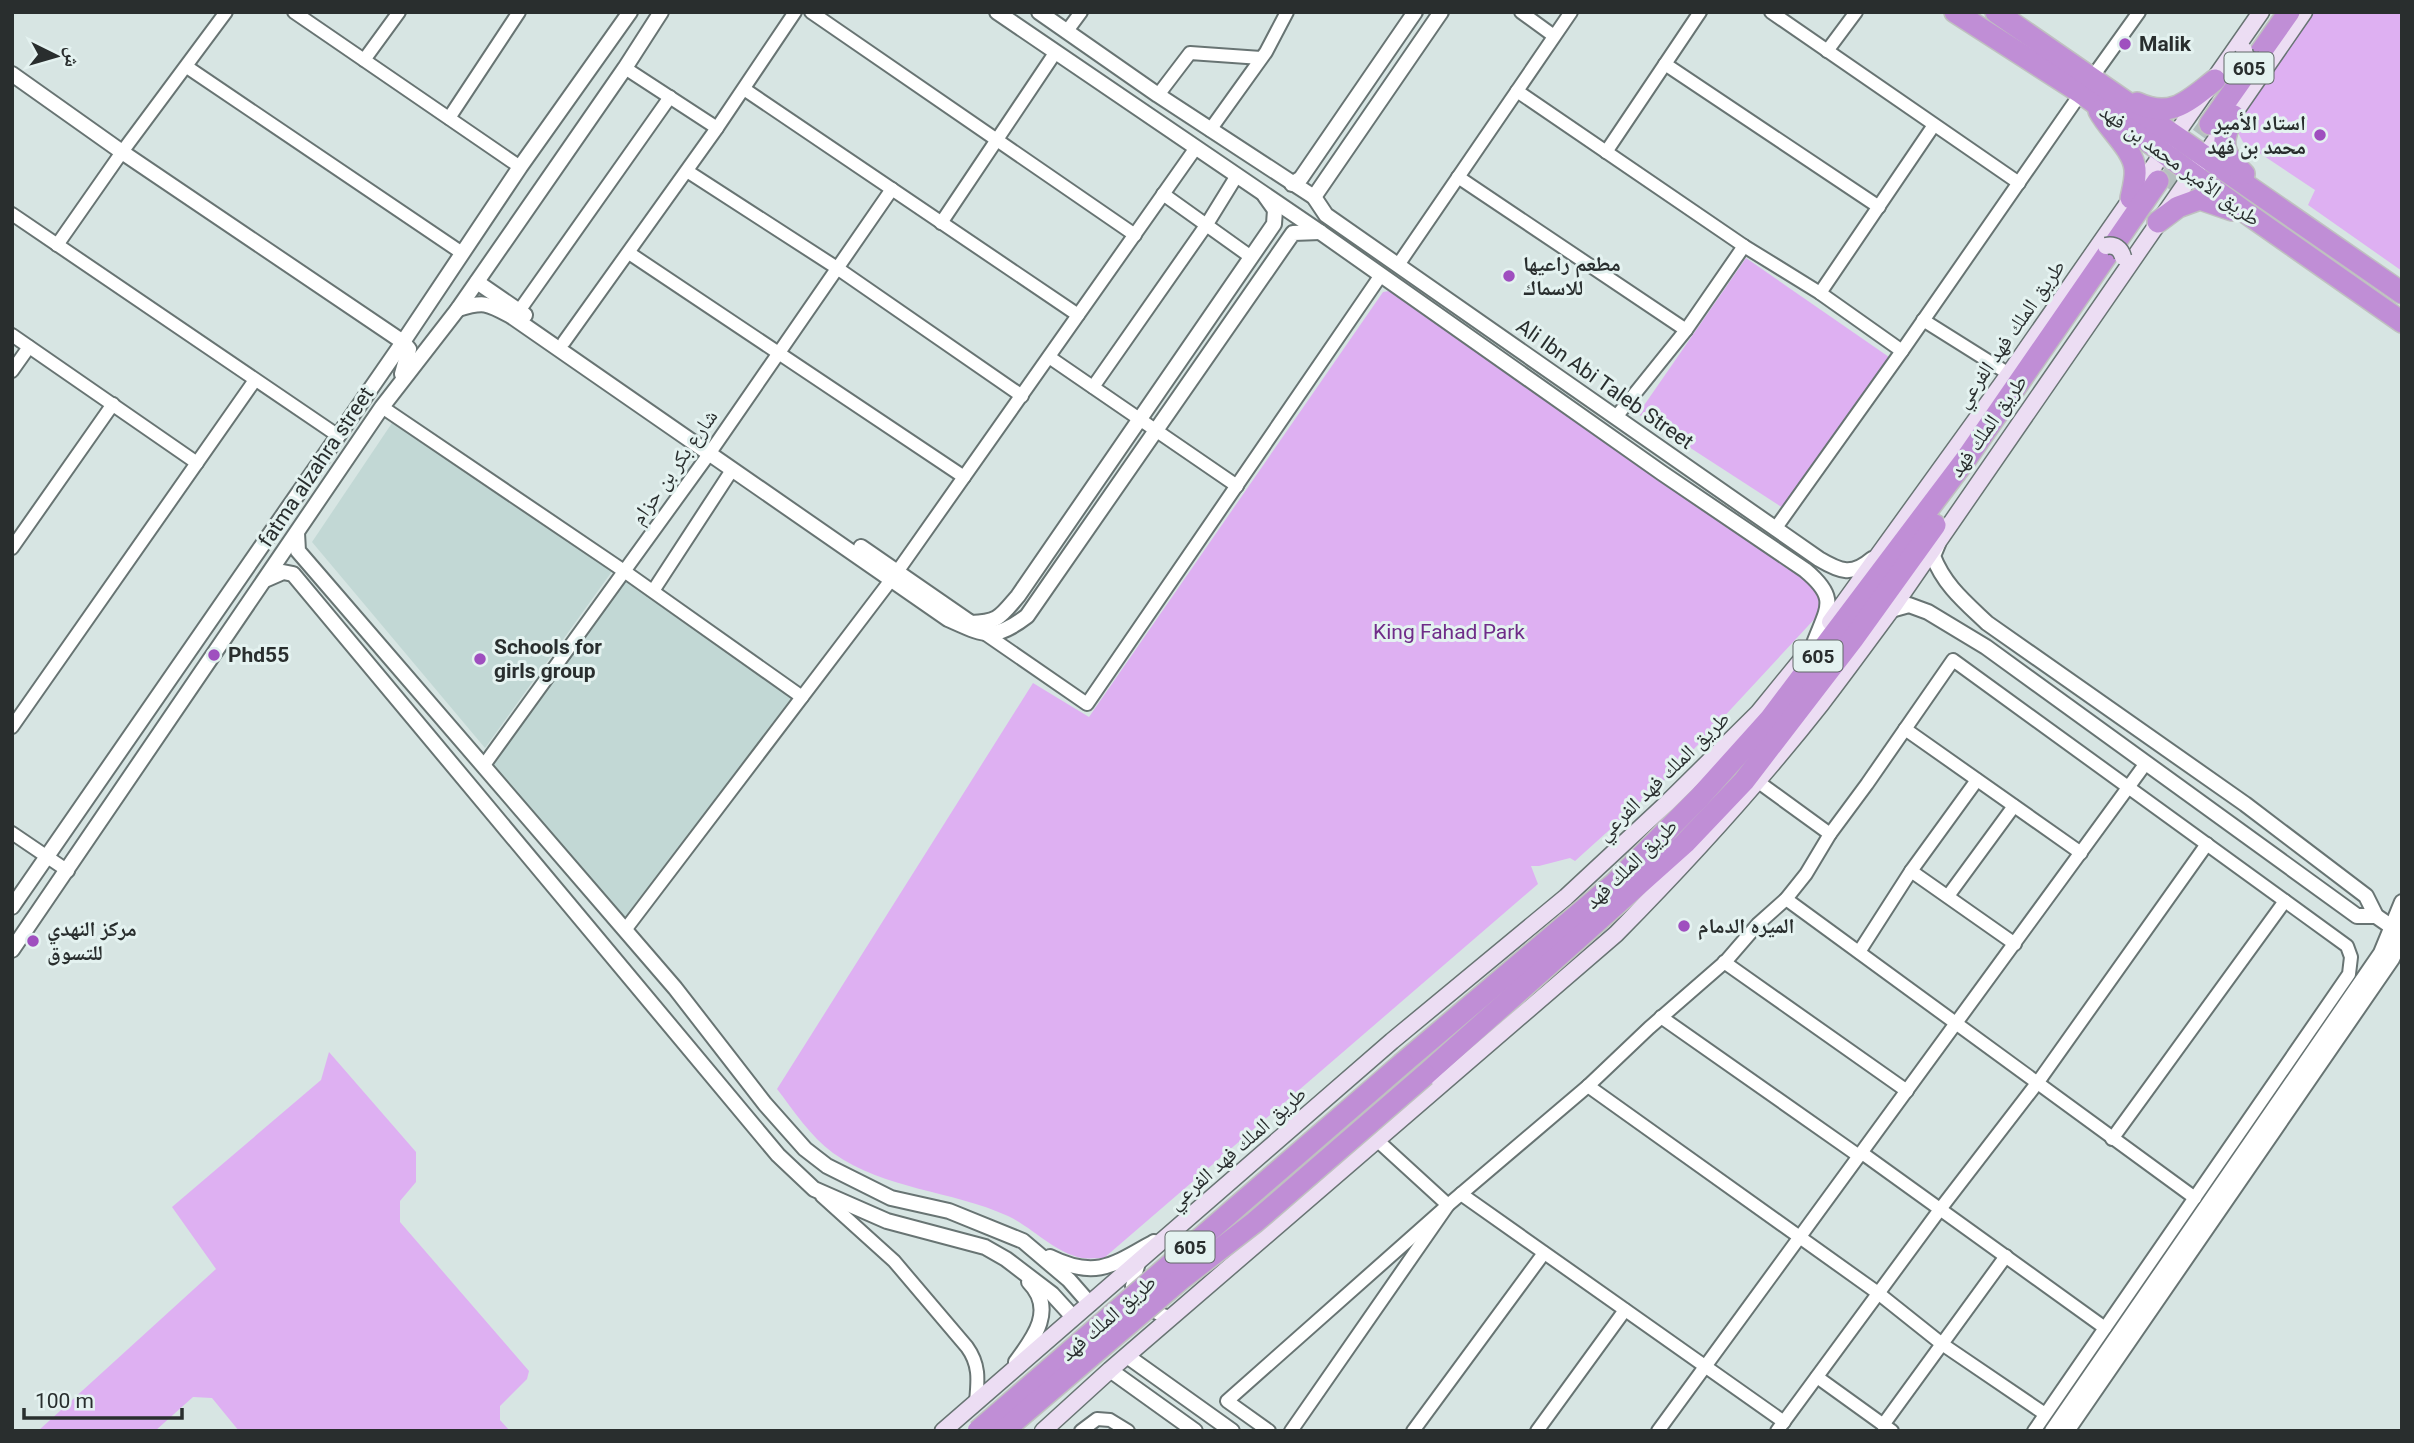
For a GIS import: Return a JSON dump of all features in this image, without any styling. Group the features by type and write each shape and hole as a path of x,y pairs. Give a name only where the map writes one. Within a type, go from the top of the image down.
{"highway":[{"name":"طريق الأمير محمد بن فهد","path":"1955,12 2093,91"},
{"name":"طريق الأمير محمد بن فهد","path":"1996,12 2093,91 2198,164 2402,322"},
{"name":"605","path":"2275,12 2206,122 2289,12"},
{"path":"2093,91 2154,110 2167,110 2177,108 2215,80"},
{"path":"2093,91 2113,134 2130,152 2136,171 2131,198"},
{"path":"2158,222 2178,207 2200,199 2258,209 2252,182 2233,164 2226,153 2224,133 2234,116"},
{"name":"طريق الملك فهد","path":"978,1431 1615,883 1699,798 1778,709 1966,459 2161,183 1977,465 1819,684 1744,781 1685,843 1587,933 1255,1222 1170,1288 1003,1431"},
{"name":"طريق الأمير محمد بن فهد","path":"2258,209 2402,293"},
{"path":"1587,933 1682,860 1756,782 1819,684"},
{"path":"1615,883 1758,713"}],"main road":[{"name":"طريق الملك فهد الفرعي","path":"943,1431 1392,1041 1566,897 1758,713 1813,646 2010,374 2261,12"},
{"path":"1044,1431 1110,1370 1616,934 1756,782 1821,704 1891,610 2304,12"},
{"path":"2250,29 2244,50 2247,58 2260,61 2278,49"},
{"path":"2088,258 2106,246 2120,250 2123,257 2119,282"},
{"path":"1090,1304 1127,1356"},
{"path":"1073,1317 1110,1370"}],"street":[{"path":"57,245 226,12"},
{"path":"293,12 520,167"},
{"path":"364,60 398,12"},
{"path":"449,118 519,12"},
{"path":"12,907 403,342 520,167 630,12"},
{"name":"fatma alzahra street","path":"12,950 382,407 458,309 661,12"},
{"path":"564,342 687,171 795,12"},
{"path":"811,12 1135,235"},
{"name":"Ali Ibn Abi Taleb Street","path":"997,12 1320,232 1811,575 1821,583 1828,596 1813,646"},
{"path":"1039,12 1292,184 1301,178 1415,12"},
{"path":"1067,31 1081,12"},
{"path":"1210,130 1261,58 1287,12"},
{"path":"1314,197 1441,12"},
{"path":"1521,12 1554,36"},
{"path":"1398,265 1571,12"},
{"path":"1606,152 1700,12"},
{"path":"1771,12 2019,183"},
{"path":"1827,51 1856,12"},
{"path":"1775,529 2019,183 2093,91 2139,12"},
{"path":"941,223 1055,53"},
{"path":"1158,95 1190,53 1261,58"},
{"path":"1665,64 1879,207"},
{"path":"187,67 462,253"},
{"path":"625,68 717,128"},
{"path":"12,74 122,152 403,342 409,349 400,383"},
{"path":"744,89 1078,315"},
{"path":"1517,91 1744,246 1820,293 1902,351"},
{"path":"519,311 670,97"},
{"path":"1820,293 1934,125"},
{"path":"625,930 894,576 1195,149"},
{"path":"687,171 837,268 1021,396"},
{"path":"1093,387 1207,224 1236,177"},
{"path":"1458,177 1686,330"},
{"name":"Ali Ibn Abi Taleb Street","path":"1292,184 1314,197 1326,215 1821,560 1853,571 1861,569 1882,552"},
{"name":"شارع بكر بن حزام","path":"484,765 711,449 892,189"},
{"path":"1164,194 1251,257"},
{"path":"477,282 711,449 732,470 971,624 992,622 1002,615 1018,596 1274,224 1275,210 1265,197"},
{"path":"12,214 337,435"},
{"path":"987,635 1010,629 1027,616 1293,233 1320,232"},
{"path":"1616,417 1686,330 1744,246"},
{"path":"629,253 964,478"},
{"path":"458,309 488,303 511,316 711,449 894,576 948,619 987,635 1087,704 1381,275"},
{"path":"1923,320 2010,374"},
{"path":"12,335 197,463"},
{"path":"12,371 29,347"},
{"path":"1049,357 1237,486"},
{"path":"12,727 17,709 197,463 254,380"},
{"path":"12,548 113,404"},
{"path":"382,407 653,591 802,697"},
{"path":"653,591 732,470"},
{"path":"297,533 298,551 675,988 765,1104 805,1149 827,1167 891,1198 949,1211 1023,1241 1053,1259 1083,1268 1115,1265 1180,1227"},
{"path":"1941,536 1933,556 1940,573 1956,595 1987,623 2245,804 2366,896 2376,916 2398,932"},
{"path":"1811,575 1827,583 1833,579 1834,574 1821,560"},
{"path":"265,580 283,572 293,574 778,1155 894,1261 975,1359 979,1375 976,1402"},
{"path":"1891,610 1909,605 1928,612 1986,647 2357,916 2376,916"},
{"path":"1269,1431 1227,1401 1448,1205 1588,1086 1724,962 1758,924 1786,899 1953,660 2347,946 2351,957 2349,974 2034,1431"},
{"path":"1905,729 2081,853"},
{"path":"1658,1431 2146,763"},
{"path":"1858,952 1911,871 1977,780"},
{"path":"1756,782 1830,834"},
{"path":"1948,897 2014,806"},
{"path":"12,833 68,871"},
{"path":"1461,1194 1705,1367 1781,1427 1941,1208 2038,1082 2207,844"},
{"path":"1911,871 2014,944"},
{"path":"1786,899 2195,1198"},
{"path":"2112,1139 2285,901"},
{"path":"2067,1431 2392,959 2402,902"},
{"path":"2052,1431 2398,932"},
{"path":"1724,962 1907,1091"},
{"path":"1661,1017 1941,1208 2105,1328"},
{"path":"1588,1086 1878,1293 1942,1344 2045,1414"},
{"path":"1378,1141 1448,1205"},
{"path":"814,1189 887,1222 985,1247 1006,1259 1052,1294 1073,1317"},
{"path":"1291,1431 1448,1205"},
{"path":"1023,1241 1069,1280 1090,1304"},
{"path":"1413,1431 1544,1253"},
{"path":"1817,1377 1888,1428 1942,1344 2006,1256"},
{"path":"1006,1259 1037,1290 1042,1305 1036,1336 1006,1376"},
{"path":"1139,1263 1132,1286 1140,1301 1156,1315 1172,1317"},
{"path":"1537,1431 1625,1310"},
{"path":"1127,1356 1232,1431"},
{"path":"1110,1370 1180,1426 1195,1431"},
{"path":"1081,1431 1097,1419 1110,1420 1128,1431"}],"shaded area":[{"name":"Schools for girls group","path":"392,423 613,570 485,748 312,542"},
{"path":"624,571 802,697 625,930 484,765"}],"green space":[{"name":"استاد الأمير محمد بن فهد","path":"2314,12 2402,12 2402,271 2308,205 2315,190 2243,142 2235,127"},
{"path":"1746,258 1889,357 1783,508 1638,414"},
{"name":"King Fahad Park","path":"1383,292 1397,293 1820,587 1821,612 1668,777 1575,861 1570,858 1531,866 1538,884 1104,1258 1072,1255 1053,1246 1008,1216 964,1200 874,1175 833,1153 810,1131 777,1089 1033,683 1089,717"},
{"path":"329,1052 416,1152 416,1182 400,1201 400,1222 529,1371 527,1379 500,1406 500,1420 510,1431 239,1431 212,1398 193,1397 155,1431 38,1431 216,1269 172,1207 321,1080"}],"tunnel":[{"path":"2165,186 2210,124"}],"place":[{"name":"Malik","path":"2125,44"},
{"name":"استاد الأمير محمد بن فهد","path":"2320,135"},
{"name":"مطعم راعيها للاسماك","path":"1509,276"},
{"name":"Phd55","path":"214,655"},
{"name":"Schools for girls group","path":"480,659"},
{"name":"الميره الدمام","path":"1684,926"},
{"name":"مركز النهدي للتسوق","path":"33,941"}]}
